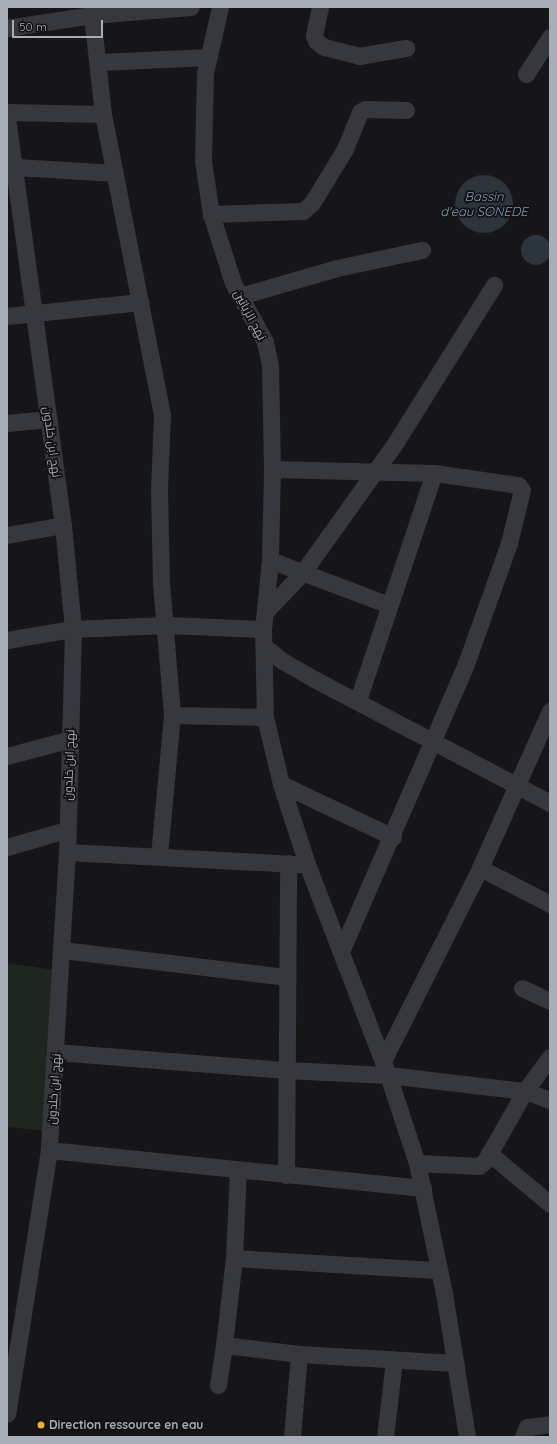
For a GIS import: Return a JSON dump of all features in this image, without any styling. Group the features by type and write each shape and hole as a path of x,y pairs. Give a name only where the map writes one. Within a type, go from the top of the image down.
{"street":[{"path":"7,28 92,15 191,7"},
{"name":"نهج الزياتين","path":"220,7 205,73 203,161 212,214 240,296 268,352 272,470 270,560 267,610 263,629 265,717 281,784 307,864 386,1068 417,1163 456,1363 467,1437"},
{"path":"311,7 319,7 314,35 316,41 324,47 359,56 406,48"},
{"path":"92,15 99,62 103,114 162,415 159,489 161,583 167,625 172,716 159,856"},
{"path":"526,74 550,37"},
{"path":"99,62 209,57"},
{"path":"212,214 303,211 312,203 329,170 345,149 360,112 365,109 406,110"},
{"path":"7,112 103,114"},
{"name":"نهج ابن خلدون","path":"7,117 15,167 13,185 49,419 63,525 73,629 71,739 66,830 68,852 63,950 49,1150 7,1414"},
{"path":"15,167 115,173"},
{"path":"240,296 337,268 422,250"},
{"path":"267,610 303,572 394,445 494,285"},
{"path":"7,316 33,315 140,302"},
{"path":"7,423 49,419"},
{"path":"272,470 375,470 434,473 518,486 522,490 509,543 466,664 432,740 393,837 341,952"},
{"path":"358,700 434,473"},
{"path":"7,535 63,525"},
{"path":"270,560 389,605"},
{"path":"7,640 73,629 167,625 263,629"},
{"path":"264,646 281,660 550,803"},
{"path":"386,1068 480,868 515,785 550,711"},
{"path":"172,716 265,717"},
{"path":"7,756 71,739"},
{"path":"281,784 393,837"},
{"path":"7,847 66,830"},
{"path":"68,852 307,864"},
{"path":"286,1175 285,977 288,863"},
{"path":"480,868 550,904"},
{"path":"63,950 285,977"},
{"path":"522,988 550,1001"},
{"path":"56,1052 286,1070 386,1068 525,1090 550,1100"},
{"path":"417,1163 472,1168 485,1161 525,1090 550,1057"},
{"path":"49,1150 423,1188"},
{"path":"489,1153 550,1204"},
{"path":"218,1385 234,1258 238,1170"},
{"path":"234,1258 439,1270"},
{"path":"224,1345 299,1354 456,1363"},
{"path":"292,1437 299,1354"},
{"path":"385,1437 394,1360"},
{"path":"523,1437 527,1427 550,1424"}],"shaded area":[{"path":"7,963 69,972 47,1131 7,1127"}],"water":[{"name":"Bassin d'eau SONEDE","path":"478,175 490,175 505,183 513,198 513,210 505,225 490,233 478,233 463,225 455,210 455,198 463,183"},
{"name":"Bassin d'eau SONEDE","path":"536,235 547,239 551,250 547,261 536,265 525,261 521,250 525,239"}],"place":[{"name":"Direction ressource en eau","path":"41,1425"}]}
